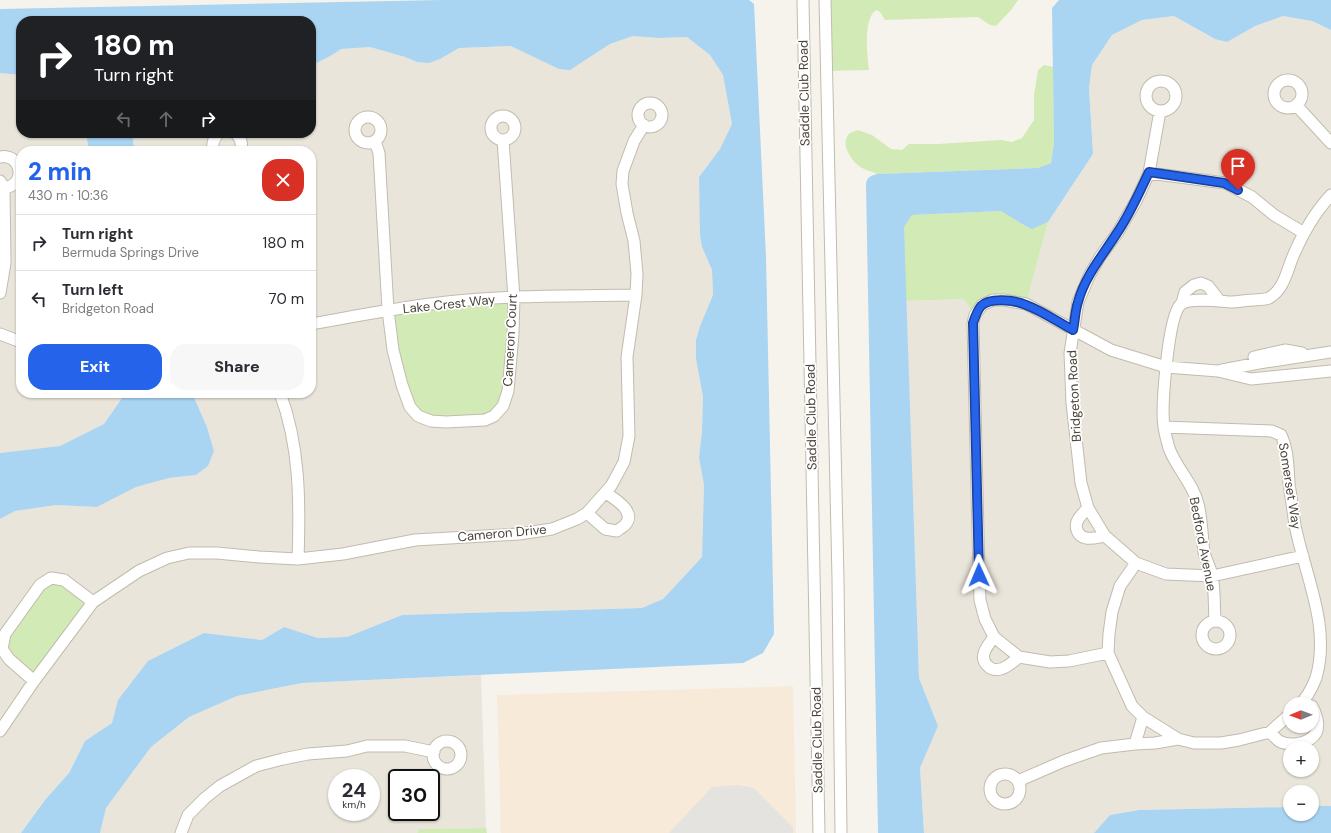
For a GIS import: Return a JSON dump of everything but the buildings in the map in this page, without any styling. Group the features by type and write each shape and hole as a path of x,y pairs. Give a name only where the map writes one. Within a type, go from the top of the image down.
{"street":[{"name":"Saddle Club Road","path":"802,0 819,833"},
{"name":"Saddle Club Road","path":"825,0 838,579 841,833"},
{"path":"1296,105 1331,143"},
{"name":"Bridgeton Road","path":"1160,111 1149,172 1136,201 1118,232 1100,257 1089,276 1078,302 1070,353 1072,403 1081,483 1088,508 1105,536 1136,563 1166,574 1212,576 1303,556"},
{"name":"Cameron Drive","path":"0,731 34,681 93,602 139,571 167,558 189,553 217,553 298,559 344,554 415,540 519,534 552,529 577,519 587,513 611,486 624,462 629,436 627,357 636,295 637,262 622,184 623,171 634,141 644,125"},
{"name":"Cameron Court","path":"375,141 379,153 388,310 393,350 402,385 410,407 418,416 431,421 446,422 485,420 494,416 503,406 508,391 513,334 514,298 504,140"},
{"path":"0,157 7,157 13,160 16,164"},
{"path":"1149,172 1224,183 1252,198 1274,216 1304,233"},
{"path":"0,293 5,263 2,185 10,187 16,184"},
{"path":"1182,304 1192,301 1219,300 1232,302 1268,299 1279,291 1304,233 1325,201 1331,195"},
{"name":"Bedford Avenue","path":"1215,621 1212,576 1205,555 1198,504 1188,481 1174,460 1164,427 1163,398 1173,320 1176,310 1182,304 1185,292 1194,285 1201,283 1208,286 1219,300"},
{"name":"Lake Crest Way","path":"316,323 388,310 447,302 514,298 636,295"},
{"path":"1108,653 1069,661 1050,662 1019,657 994,637 984,613 980,600 979,581 973,323 975,314 982,305 993,300 1004,300 1026,304 1111,350 1166,367 1218,371 1250,379 1331,371"},
{"path":"0,334 16,340"},
{"path":"1218,371 1255,356 1285,350 1314,354 1331,352"},
{"path":"282,398 289,421 296,459 299,490 298,559"},
{"name":"Somerset Way","path":"1164,427 1272,431 1281,435 1286,446 1291,502 1297,532 1303,556 1322,611 1325,634 1321,668 1310,697"},
{"path":"587,513 605,529 617,531 626,525 628,516 626,508 606,493"},
{"path":"1088,508 1078,519 1076,528 1079,535 1084,538 1105,536"},
{"path":"1136,563 1120,586 1112,612 1108,653 1132,706 1143,717 1178,739 1194,743 1221,743 1239,740 1270,732 1283,720"},
{"path":"34,681 9,659 2,648 6,634 40,585 50,578 64,580 93,602"},
{"path":"994,637 984,653 983,658 986,665 991,669 999,669 1007,666 1019,657"},
{"path":"1135,744 1143,717"},
{"name":"Somerset Way","path":"1270,732 1278,740 1287,744 1297,744 1308,740 1315,733"},
{"path":"1018,781 1064,761 1101,748 1155,743 1178,739"},
{"path":"181,833 188,815 205,798 220,786 256,766 283,758 308,754 347,751 367,746 405,746 434,752"}],"shaded area":[{"path":"1174,16 1215,39 1283,16 1312,21 1331,30 1331,806 1319,806 1319,785 1283,785 1283,807 1139,810 1110,815 1094,833 924,833 920,768 938,726 919,678 906,301 964,299 982,305 1026,304 1048,222 1093,154 1089,88 1092,65 1112,35 1142,20"},
{"path":"633,36 659,38 687,37 710,55 723,75 732,124 720,149 699,177 702,247 712,270 713,295 700,326 696,340 696,359 703,397 702,431 699,458 704,485 702,557 663,599 643,608 402,615 347,637 318,638 284,627 262,640 204,633 119,700 112,723 85,741 69,773 45,800 21,833 0,833 0,519 15,511 56,505 97,507 136,487 169,478 196,475 208,466 214,451 207,427 194,398 316,398 316,146 134,146 133,138 316,138 316,63 341,49 370,47 417,62 440,59 459,48 511,46 583,62 610,44"},
{"path":"0,73 16,75 16,138 87,138 88,146 16,146 16,398 122,398 104,424 60,446 0,453"},
{"path":"481,675 486,828 419,829 417,833 100,833 106,808 151,747 189,717 237,696 302,683"},
{"path":"793,686 796,833 501,833 497,695"},
{"path":"738,785 754,788 793,827 793,833 669,833 712,787"}],"green space":[{"path":"825,0 1018,0 1012,9 996,26 990,25 978,17 885,20 880,12 876,10 869,21 868,29 867,47 869,70 826,71"},
{"path":"1044,65 1053,67 1054,143 1051,163 1038,168 877,174 859,166 847,151 847,137 850,133 858,130 872,135 891,149 902,150 909,144 938,144 1001,140 1012,142 1022,138 1034,120 1034,95 1038,70"},
{"path":"1001,211 1022,224 1032,228 1048,222 1026,304 993,300 975,315 964,299 906,301 903,227 912,215"},
{"path":"514,298 508,391 494,416 446,422 410,407 388,310"},
{"path":"51,578 93,602 34,681 9,659 5,634"},
{"path":"486,828 487,833 417,833 419,829"}],"water":[{"path":"442,0 749,0 754,4 766,257 774,634 763,653 743,663 302,683 237,696 189,717 151,747 106,808 100,833 21,833 45,800 69,773 85,741 112,723 118,700 148,661 204,633 262,640 284,627 318,638 347,637 402,615 642,608 663,599 702,557 704,485 699,458 702,431 703,397 696,359 696,340 700,326 713,295 712,270 702,247 700,235 699,177 720,149 732,124 723,75 710,55 687,37 659,38 633,36 610,44 570,70 559,69 511,46 459,48 440,59 429,63 417,62 370,47 341,49 316,63 316,16 16,16 16,75 0,73 0,9"},
{"path":"1059,0 1331,0 1331,30 1312,21 1283,16 1255,26 1227,42 1215,39 1174,16 1142,20 1112,35 1092,65 1089,88 1093,154 1048,222 1032,229 1001,211 912,215 904,227 919,678 938,726 920,768 924,833 878,833 866,182 869,177 877,174 1038,168 1051,163 1054,143 1052,8"},
{"path":"87,138 133,138 134,146 88,146"},
{"path":"122,398 194,398 207,427 214,451 208,466 196,475 169,478 136,487 97,507 56,505 15,511 0,519 0,453 60,446 104,424"},
{"path":"1319,806 1331,806 1331,833 1094,833 1110,815 1139,810 1283,807 1283,821 1319,821"}],"route":[{"path":"979,575 973,323 975,314 982,305 993,300 1004,300 1026,304 1073,330 1078,302 1089,276 1100,257 1118,232 1136,201 1149,172 1224,183 1238,190"}]}
